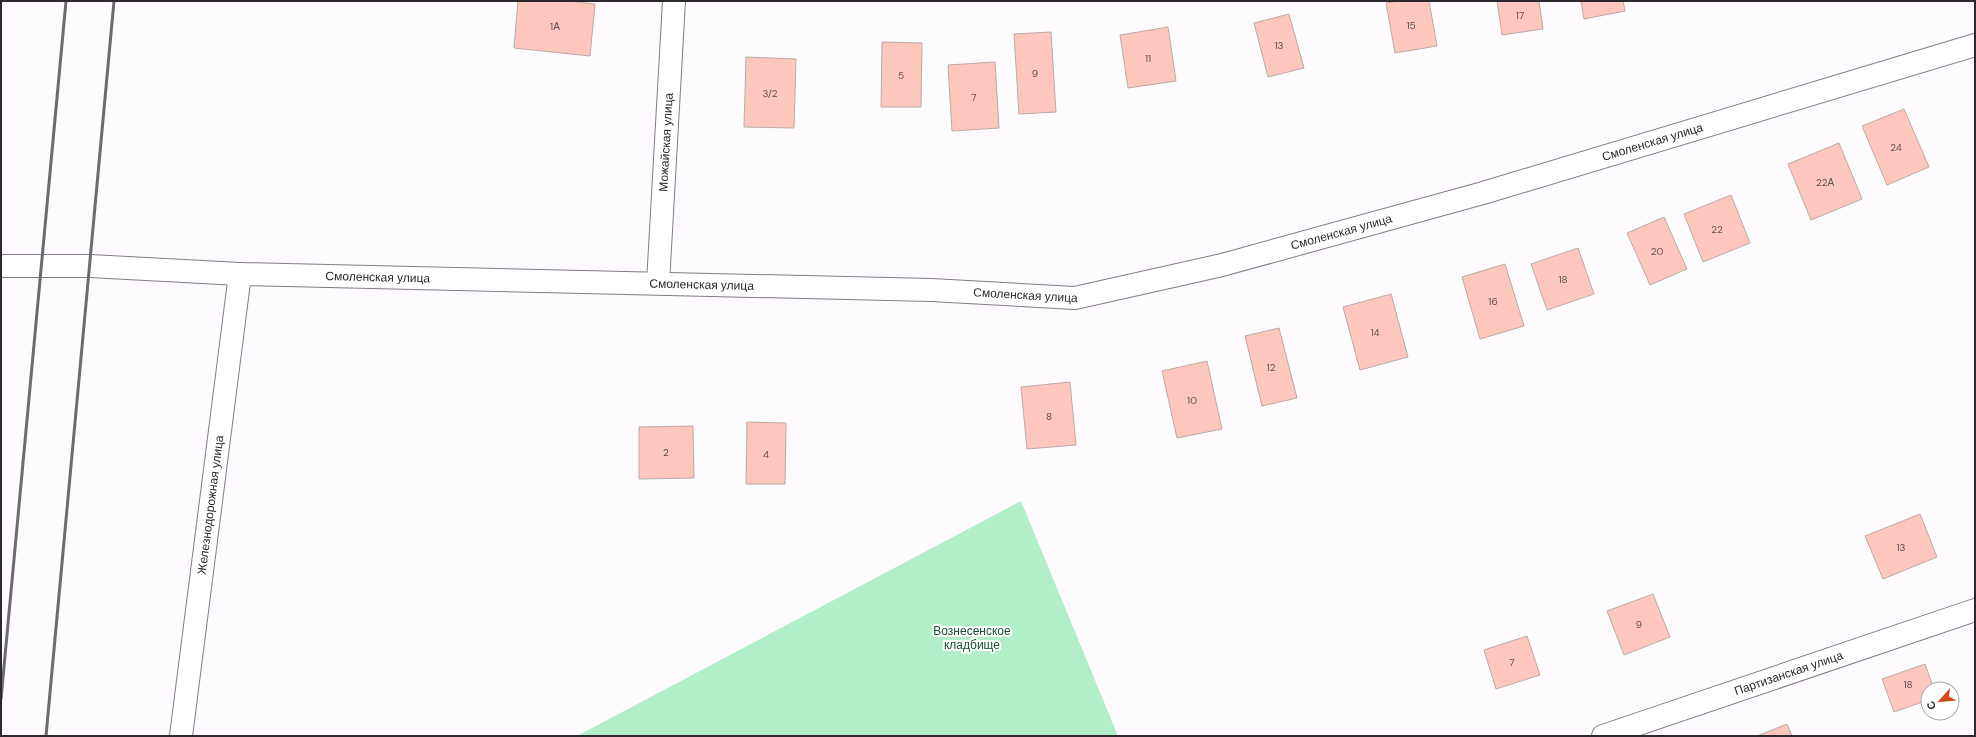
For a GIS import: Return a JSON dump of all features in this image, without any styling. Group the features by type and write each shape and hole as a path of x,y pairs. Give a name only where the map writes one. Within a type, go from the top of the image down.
{"street":[{"name":"Можайская улица","path":"658,284 674,1"},
{"name":"Смоленская улица","path":"1,266 90,266 240,274 931,290 1074,298 1222,265 1475,195 1975,44"},
{"name":"Железнодорожная улица","path":"181,736 240,274"},
{"name":"Партизанская улица","path":"1603,736 1975,610"}],"green space":[{"name":"Вознесенское кладбище","path":"1021,501 1118,736 577,736"}],"building":[{"path":"518,1 568,1 595,4 590,56 514,48"},
{"path":"1399,1 1429,1 1437,46 1395,53 1386,3"},
{"path":"1497,1 1539,1 1543,29 1502,35"},
{"path":"1581,1 1623,1 1625,11 1584,19"},
{"path":"1289,14 1304,68 1268,77 1254,23"},
{"path":"1168,27 1176,81 1128,88 1120,35"},
{"path":"1051,32 1056,112 1019,114 1014,34"},
{"path":"882,42 922,43 921,107 881,107"},
{"path":"746,57 796,59 794,128 744,127"},
{"path":"995,62 999,128 952,131 948,65"},
{"path":"1904,109 1929,167 1887,185 1862,126"},
{"path":"1839,143 1862,199 1811,220 1788,164"},
{"path":"1731,195 1750,243 1703,262 1684,214"},
{"path":"1664,217 1687,269 1650,285 1627,233"},
{"path":"1578,248 1594,294 1547,310 1531,264"},
{"path":"1505,264 1524,326 1480,339 1462,277"},
{"path":"1391,294 1408,357 1360,370 1343,307"},
{"path":"1279,328 1297,398 1262,406 1245,336"},
{"path":"1207,361 1222,429 1177,438 1162,371"},
{"path":"1070,382 1076,445 1027,449 1021,387"},
{"path":"747,422 786,423 785,484 746,484"},
{"path":"693,426 694,478 639,479 639,427"},
{"path":"1920,514 1937,557 1883,579 1865,536"},
{"path":"1653,594 1670,637 1624,655 1607,611"},
{"path":"1527,636 1540,675 1496,689 1484,650"},
{"path":"1925,664 1931,681 1920,681 1920,703 1894,712 1882,679"},
{"path":"1787,724 1792,736 1757,736"}],"railway":[{"path":"1,699 66,1"},
{"path":"46,736 114,1"}]}
